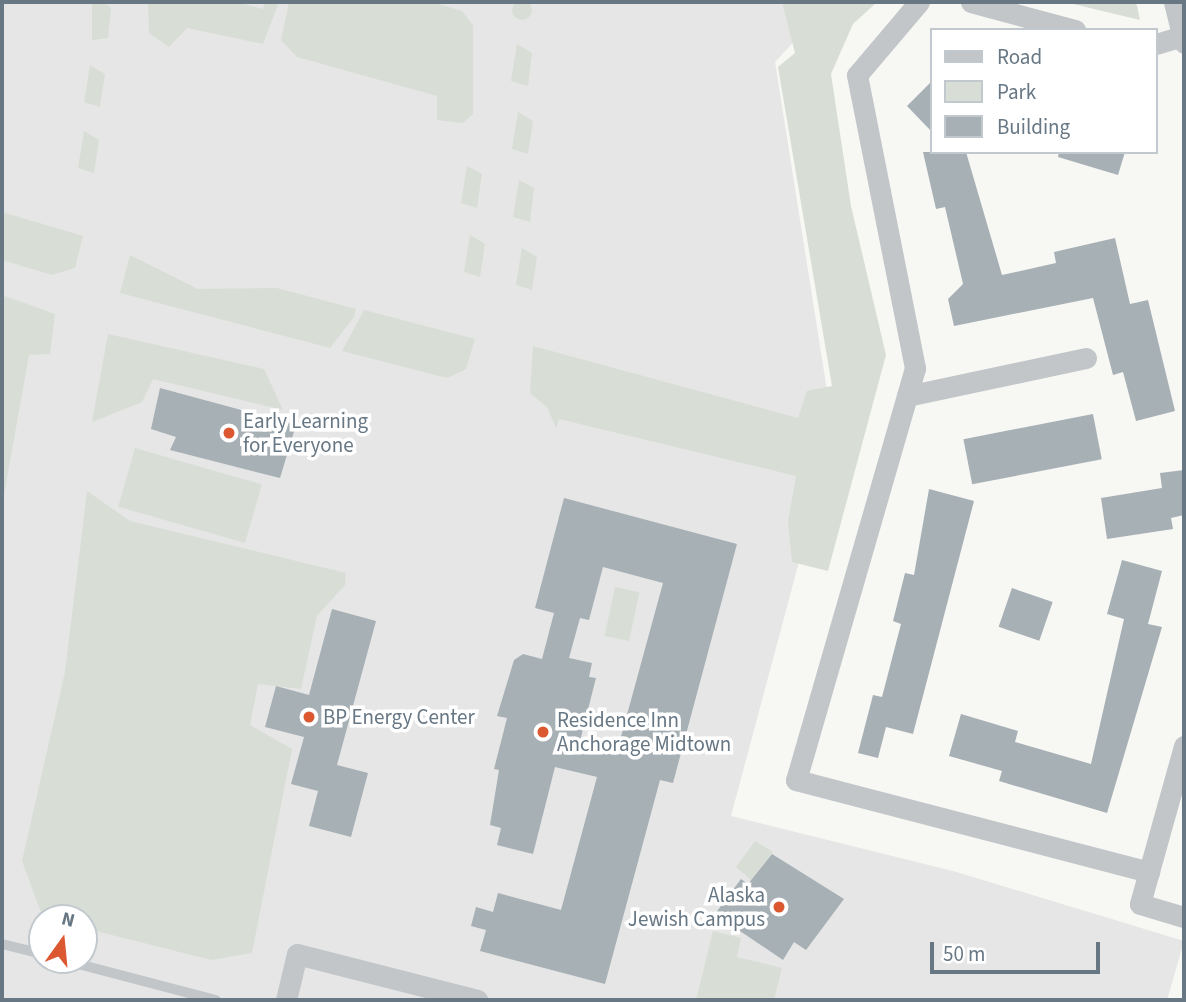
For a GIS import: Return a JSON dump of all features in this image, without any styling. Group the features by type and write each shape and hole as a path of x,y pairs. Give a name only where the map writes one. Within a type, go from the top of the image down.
{"street":[{"path":"919,2 857,75 915,368 796,780 1149,872"},
{"path":"971,2 1068,28"},
{"path":"1158,44 1184,38 1174,2"},
{"path":"906,396 1086,358"},
{"path":"1184,746 1140,904 1184,918"},
{"path":"286,1000 297,954 477,1000"}],"lane":[{"path":"2,944 28,950"},
{"path":"98,969 214,1000"}],"shaded area":[{"path":"2,2 830,2 775,62 828,397 842,401 731,816 953,871 1184,941 1167,1000 2,1000"}],"green space":[{"path":"522,0 529,3 532,10 529,17 522,20 515,17 512,10 515,3"},
{"path":"104,2 111,8 108,38 92,40 92,4"},
{"path":"148,2 236,2 263,9 265,2 279,2 263,44 187,28 169,47 149,33"},
{"path":"289,2 432,2 462,11 473,25 473,114 463,123 437,120 437,96 297,57 281,40"},
{"path":"782,2 877,2 853,24 831,74 851,206 886,355 828,571 792,562 788,522 796,476 559,419 556,428 547,407 530,393 533,346 798,418 807,391 832,386 778,67 795,53"},
{"path":"1065,2 1136,2 1140,20"},
{"path":"517,44 532,53 528,86 511,81"},
{"path":"90,65 105,74 100,107 84,102"},
{"path":"518,112 533,121 528,154 512,149"},
{"path":"84,131 99,140 94,173 78,168"},
{"path":"467,166 482,174 477,208 461,203"},
{"path":"519,180 534,188 530,222 513,217"},
{"path":"2,212 83,236 75,268 52,275 2,260"},
{"path":"470,235 485,244 480,277 464,272"},
{"path":"522,248 537,257 532,290 516,285"},
{"path":"130,255 198,289 277,288 356,309 354,317 330,348 120,293"},
{"path":"2,295 55,314 50,354 29,355 2,506"},
{"path":"364,310 475,339 466,369 447,378 342,351"},
{"path":"108,334 264,369 283,410 153,379 142,402 92,422"},
{"path":"135,448 262,484 245,543 118,507"},
{"path":"87,491 130,521 346,573 345,585 317,616 301,689 258,684 250,725 292,749 252,953 211,960 98,932 98,904 38,904 22,861 65,672"},
{"path":"615,587 639,592 629,641 605,636"},
{"path":"755,841 773,852 751,880 736,867"},
{"path":"713,931 741,938 737,957 782,968 774,1000 696,1000"}],"building":[{"path":"930,83 930,130 907,106"},
{"path":"923,152 967,154 1002,275 1056,263 1054,252 1115,238 1130,304 1148,300 1175,411 1136,421 1123,372 1113,375 1093,298 954,326 948,299 963,284 945,207 936,209"},
{"path":"1059,154 1124,154 1118,175 1058,157"},
{"name":"Early Learning for Everyone","path":"160,388 296,425 280,478 170,450 176,437 151,429"},
{"path":"1093,414 1102,459 972,484 963,439"},
{"path":"1184,470 1184,515 1171,518 1173,529 1107,539 1101,498 1162,488 1160,473"},
{"path":"929,489 974,501 913,734 886,727 878,758 858,753 873,695 882,697 901,624 893,621 905,573 914,575"},
{"name":"Residence Inn Anchorage Midtown","path":"564,498 737,544 673,783 660,780 605,984 480,951 486,930 471,926 476,907 493,912 498,893 561,910 597,777 555,767 533,854 497,845 501,828 490,825 499,770 494,769 507,718 497,716 514,660 523,654 542,659 554,613 535,608","holes":["603,567 663,583 616,755 579,745 596,678 589,677 592,663 569,658 580,618 589,620"]},
{"path":"1122,560 1162,571 1148,624 1162,627 1107,813 999,781 1002,771 949,756 961,714 1018,731 1015,742 1091,764 1124,619 1107,614"},
{"path":"1012,588 1053,602 1039,641 999,627"},
{"name":"BP Energy Center","path":"332,609 376,621 337,765 368,773 351,837 309,826 318,791 291,784 304,737 265,727 276,686 309,695"},
{"name":"Alaska Jewish Campus","path":"772,854 844,899 806,950 794,942 783,960 715,914 741,879 748,884"}],"place":[{"name":"Early Learning for Everyone","path":"229,433"},
{"name":"BP Energy Center","path":"309,717"},
{"name":"Residence Inn Anchorage Midtown","path":"543,732"},
{"name":"Alaska Jewish Campus","path":"779,907"}]}
